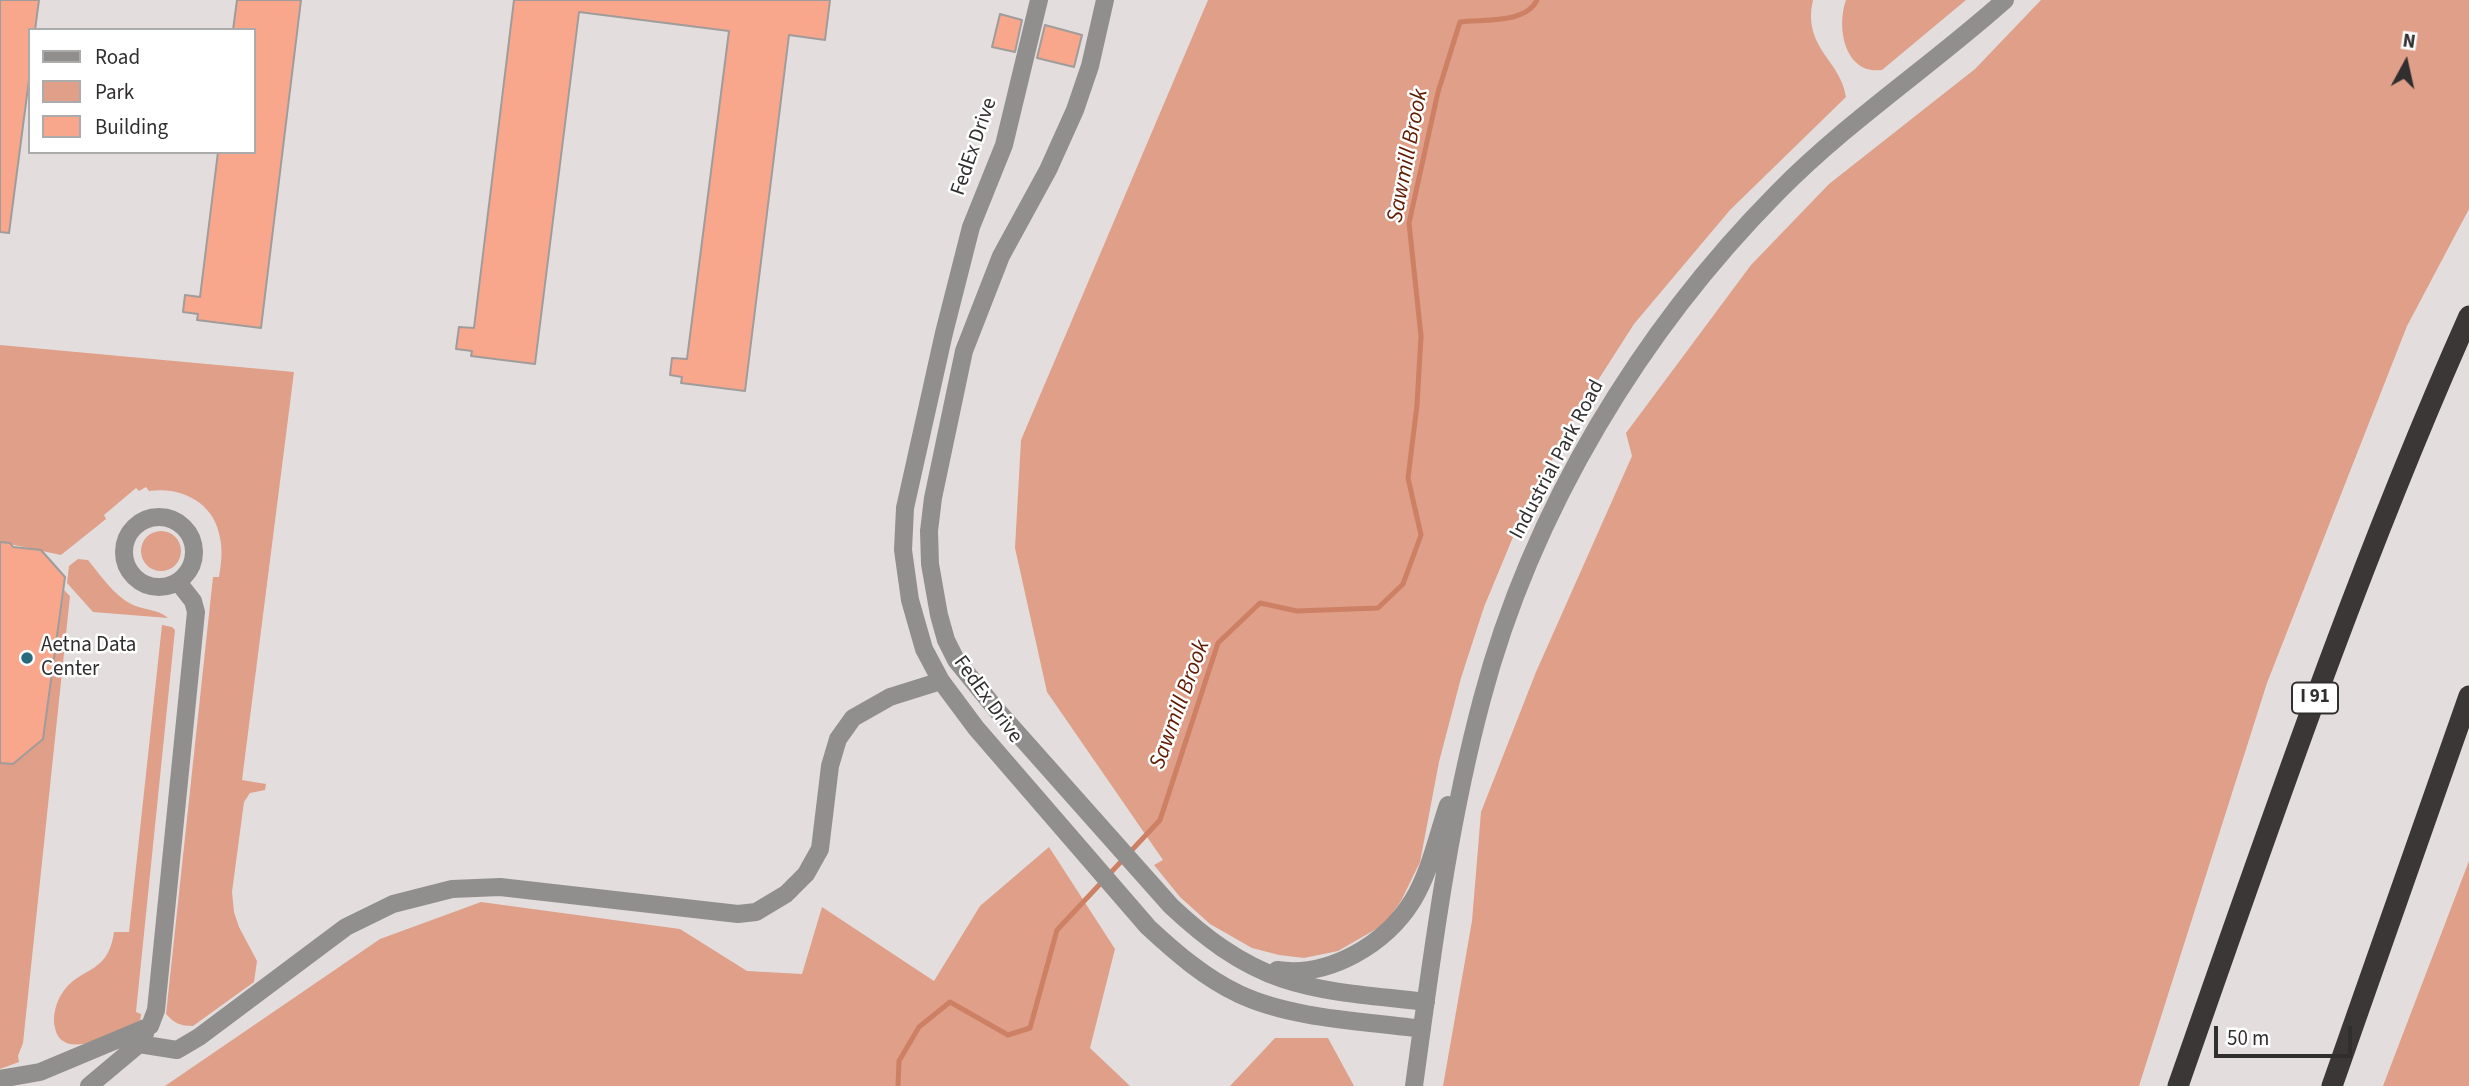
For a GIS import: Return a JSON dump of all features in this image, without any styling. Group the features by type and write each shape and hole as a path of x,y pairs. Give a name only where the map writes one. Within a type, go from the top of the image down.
{"highway":[{"name":"I 91","path":"2178,1086 2322,680 2397,484 2469,316"},
{"path":"2332,1086 2469,696"}],"street":[{"name":"FedEx Drive","path":"1039,0 1004,145 971,227 964,253 905,508 904,550 910,600 924,649 941,681 976,728 1088,859 1149,927 1178,954 1239,994 1273,1005 1316,1015 1422,1029"},
{"name":"FedEx Drive","path":"1105,0 1090,66 1075,110 1048,170 1001,256 964,351 933,498 929,531 934,592 946,639 956,660 995,708 1171,906 1197,930 1252,966 1283,979 1321,988 1426,1002"},
{"name":"Industrial Park Road","path":"1414,1086 1447,857 1483,695 1509,615 1538,541 1577,465 1619,391 1665,320 1719,254 1779,190 1866,112 2005,0"},
{"path":"166,517 187,529 195,551 193,563 187,574 178,582 156,587 136,579 129,570 125,559 127,537 142,521 166,517"},
{"path":"89,1086 139,1044 156,1010 196,612 193,601 178,582"},
{"path":"139,1044 177,1050 199,1037 346,927 393,904 452,889 500,887 738,914 757,912 786,894 806,874 820,849 830,766 838,739 853,719 890,697 941,681"},
{"path":"1252,966 1282,971 1310,970 1333,964 1356,954 1394,924 1412,901 1425,874 1483,695"},
{"path":"0,1079 40,1072 150,1026"}],"green space":[{"path":"1208,0 1813,0 1811,16 1817,42 1843,84 1846,97 1730,210 1634,324 1577,413 1518,525 1484,607 1461,678 1439,762 1420,862 1401,901 1385,924 1338,951 1304,958 1252,948 1210,924 1180,897 1154,865 1163,860 1047,692 1015,548 1021,440"},
{"path":"1846,0 1966,0 1882,70 1869,70 1859,65 1846,47 1842,23"},
{"path":"2041,0 2469,0 2469,209 2407,326 2267,683 2139,1086 1443,1086 1472,921 1481,812 1536,672 1632,456 1626,433 1751,265 1829,184 1975,69"},
{"path":"0,345 294,372 242,780 266,784 265,790 250,793 244,802 232,892 239,927 257,961 254,982 193,1026 178,1023 166,1014 213,577 219,577 222,553 217,526 212,516 195,500 174,491 149,491 146,487 139,491 136,488 104,515 106,519 61,555 0,542"},
{"path":"161,531 169,532 175,537 180,543 180,559 175,565 169,570 161,571 153,570 147,565 142,559 141,551 142,543 147,537 153,532"},
{"path":"78,559 88,560 125,600 168,618 93,612 67,583 69,566"},
{"path":"64,590 70,596 23,1043 18,1056 19,1062 0,1069 0,763 13,764 43,739"},
{"path":"162,625 175,630 136,1012 141,1014 140,1024 93,1042 68,1044 60,1038 54,1024 55,1009 61,996 70,984 106,956 114,932 129,932"},
{"path":"1049,847 1115,949 1090,1048 1130,1086 165,1086 380,939 481,902 680,929 747,971 802,974 822,907 934,981 980,906"},
{"path":"2469,861 2469,1086 2383,1086"},
{"path":"1275,1038 1328,1038 1354,1086 1230,1086"}],"building":[{"path":"0,0 39,0 35,28 28,28 28,87 9,233 0,232"},
{"path":"237,0 301,0 261,328 197,320 198,314 183,312 185,295 200,297 218,154 256,154 256,28 233,28"},
{"path":"514,0 830,0 825,40 789,35 745,391 681,383 682,377 670,375 672,358 687,359 729,31 579,12 535,364 471,356 472,351 456,349 459,327 474,328"},
{"path":"1000,14 1022,20 1015,52 992,47"},
{"path":"1045,25 1082,35 1074,67 1037,58"},
{"name":"Aetna Data Center","path":"0,542 10,543 13,547 41,550 65,577 43,739 13,764 0,763"}],"waterway":[{"name":"Sawmill Brook","path":"898,1086 899,1061 919,1027 950,1002 1008,1035 1030,1028 1057,930 1160,820 1218,643 1260,603 1297,611 1378,608 1403,584 1421,535 1408,478 1417,405 1421,336 1409,223 1438,92 1460,22 1514,17 1531,8 1537,0"}],"place":[{"name":"Aetna Data Center","path":"27,658"}]}
